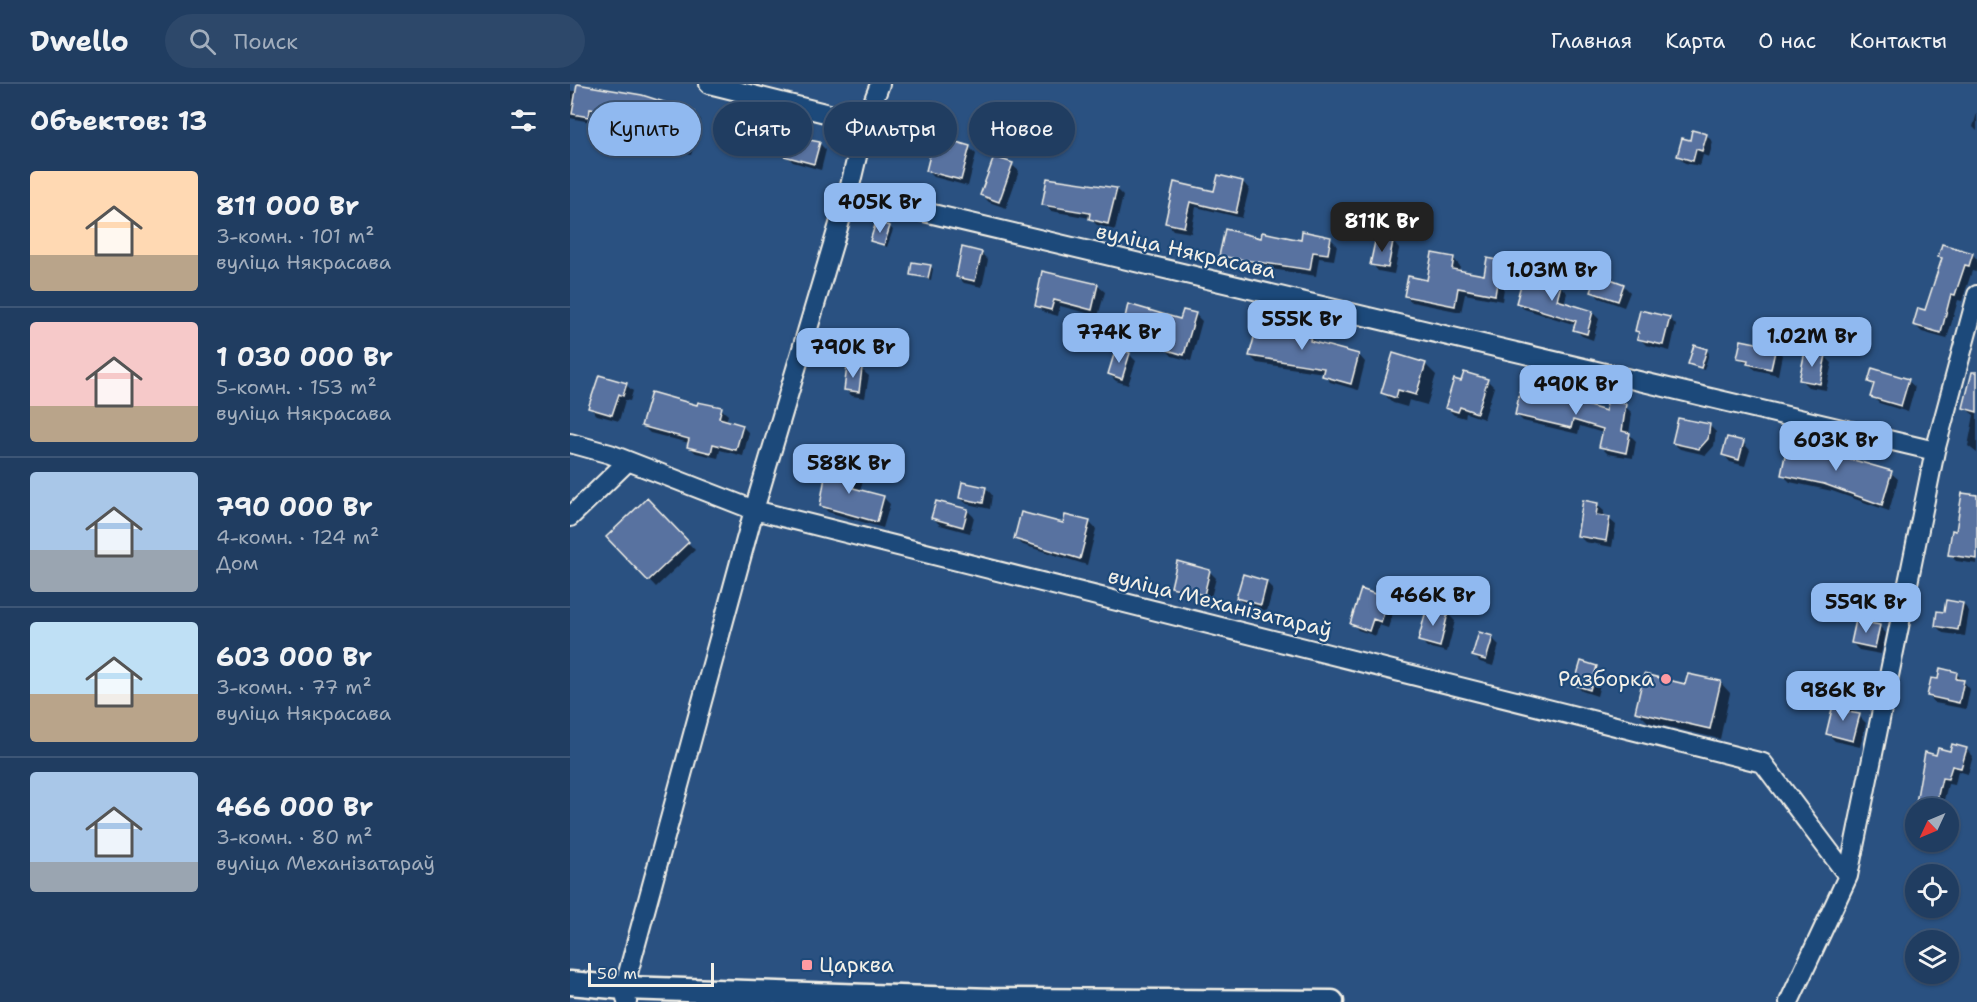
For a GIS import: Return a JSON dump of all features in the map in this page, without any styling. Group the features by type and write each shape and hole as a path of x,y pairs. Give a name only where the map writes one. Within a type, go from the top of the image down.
{"main road":[{"path":"570,983 625,995 1332,1002"}],"street":[{"path":"709,84 824,113"},
{"path":"873,102 880,84"},
{"path":"625,995 754,510 848,194 857,156"},
{"name":"вуліца Някрасава","path":"848,194 1935,451"},
{"path":"1789,1002 1848,876 1935,451 1977,295"},
{"name":"вуліца Механізатараў","path":"570,442 628,460 754,510 1763,763 1848,876"},
{"path":"570,517 628,460"}],"building":[{"path":"577,84 642,95 664,102 588,102 588,117 572,114"},
{"path":"1692,130 1707,134 1702,151 1696,149 1693,161 1677,156 1682,138 1690,140"},
{"path":"812,140 820,142 814,164 784,156 812,156"},
{"path":"957,142 969,146 961,180 926,171 930,156 957,156"},
{"path":"994,157 1013,163 999,202 980,195"},
{"path":"1218,175 1243,181 1236,213 1190,202 1184,227 1165,223 1174,182 1214,191"},
{"path":"1047,178 1117,188 1108,224 1089,219 1090,213 1042,205"},
{"path":"876,222 890,226 884,245 870,241"},
{"path":"1225,229 1261,238 1262,232 1301,240 1302,231 1331,237 1328,254 1313,252 1310,270 1219,256"},
{"path":"1376,237 1393,241 1388,268 1370,265"},
{"path":"1942,244 1973,253 1969,266 1965,265 1955,295 1951,294 1941,333 1913,325 1918,308 1925,310 1942,258 1938,257"},
{"path":"962,247 982,252 975,281 956,277"},
{"path":"1432,253 1454,257 1452,269 1484,275 1487,258 1501,261 1495,295 1458,288 1455,306 1404,296 1408,276 1427,280"},
{"path":"912,262 931,265 928,278 910,275"},
{"path":"1042,271 1098,284 1092,310 1054,300 1051,310 1035,306"},
{"path":"1524,274 1561,285 1557,300 1593,311 1587,334 1573,330 1576,321 1516,303"},
{"path":"1597,274 1624,284 1618,301 1591,292"},
{"path":"1128,304 1180,319 1183,310 1196,313 1184,355 1164,349 1169,332 1124,322"},
{"path":"1640,310 1670,317 1663,345 1637,339 1639,332 1635,331"},
{"path":"1260,316 1278,321 1276,328 1311,334 1310,341 1359,354 1351,384 1322,376 1324,368 1249,356"},
{"path":"1741,340 1776,347 1771,369 1747,364 1748,360 1737,358"},
{"path":"1694,345 1707,349 1701,368 1688,364"},
{"path":"1116,348 1130,353 1122,379 1108,374"},
{"path":"1805,351 1826,355 1820,384 1799,380"},
{"path":"1393,353 1426,363 1416,395 1398,390 1396,398 1381,393"},
{"path":"847,366 862,368 859,392 844,390"},
{"path":"1872,368 1909,379 1901,406 1870,397 1874,384 1868,382"},
{"path":"1464,372 1488,379 1477,413 1460,407 1458,412 1445,408 1454,379 1461,381"},
{"path":"1972,372 1977,372 1977,412 1963,408"},
{"path":"599,375 627,383 623,396 619,394 612,415 588,408"},
{"path":"1521,386 1606,411 1607,401 1626,404 1622,431 1630,433 1626,453 1599,447 1603,429 1573,420 1571,428 1515,415"},
{"path":"651,392 697,405 698,402 722,407 719,418 743,425 736,450 713,444 711,453 687,447 689,439 641,426"},
{"path":"1678,418 1710,424 1708,439 1699,449 1672,443"},
{"path":"1727,437 1744,441 1739,460 1722,455"},
{"path":"1788,441 1892,471 1882,505 1824,484 1781,475"},
{"path":"827,465 857,472 853,488 884,496 877,522 820,506"},
{"path":"962,482 986,487 983,503 959,498"},
{"path":"1962,493 1977,495 1977,559 1948,555 1952,530 1956,531"},
{"path":"647,498 689,542 648,581 606,537"},
{"path":"1583,500 1598,503 1596,515 1610,517 1606,541 1577,536"},
{"path":"936,501 968,509 963,527 931,518"},
{"path":"1021,512 1063,523 1065,515 1090,521 1080,559 1014,539"},
{"path":"1177,561 1210,570 1204,595 1171,587"},
{"path":"1243,574 1267,581 1261,605 1236,598"},
{"path":"1361,589 1389,599 1381,622 1373,619 1369,631 1350,624"},
{"path":"1946,600 1963,603 1958,630 1935,626 1937,611 1944,612"},
{"path":"1427,607 1448,613 1440,647 1418,641"},
{"path":"1856,620 1880,625 1875,648 1851,643"},
{"path":"1479,632 1493,636 1486,660 1472,656"},
{"path":"1581,661 1597,666 1590,690 1574,685"},
{"path":"1940,668 1957,672 1956,679 1964,680 1959,703 1927,696 1931,678 1938,679"},
{"path":"1644,674 1685,684 1688,674 1721,681 1710,729 1635,712"},
{"path":"1834,701 1850,705 1848,712 1860,714 1853,741 1826,734"},
{"path":"1952,744 1967,748 1961,768 1952,766 1948,779 1942,778 1937,798 1917,798 1925,752 1936,755 1938,748 1950,751"}],"place":[{"name":"Разборка","path":"1666,679"},
{"name":"Царква","path":"807,965"}]}
